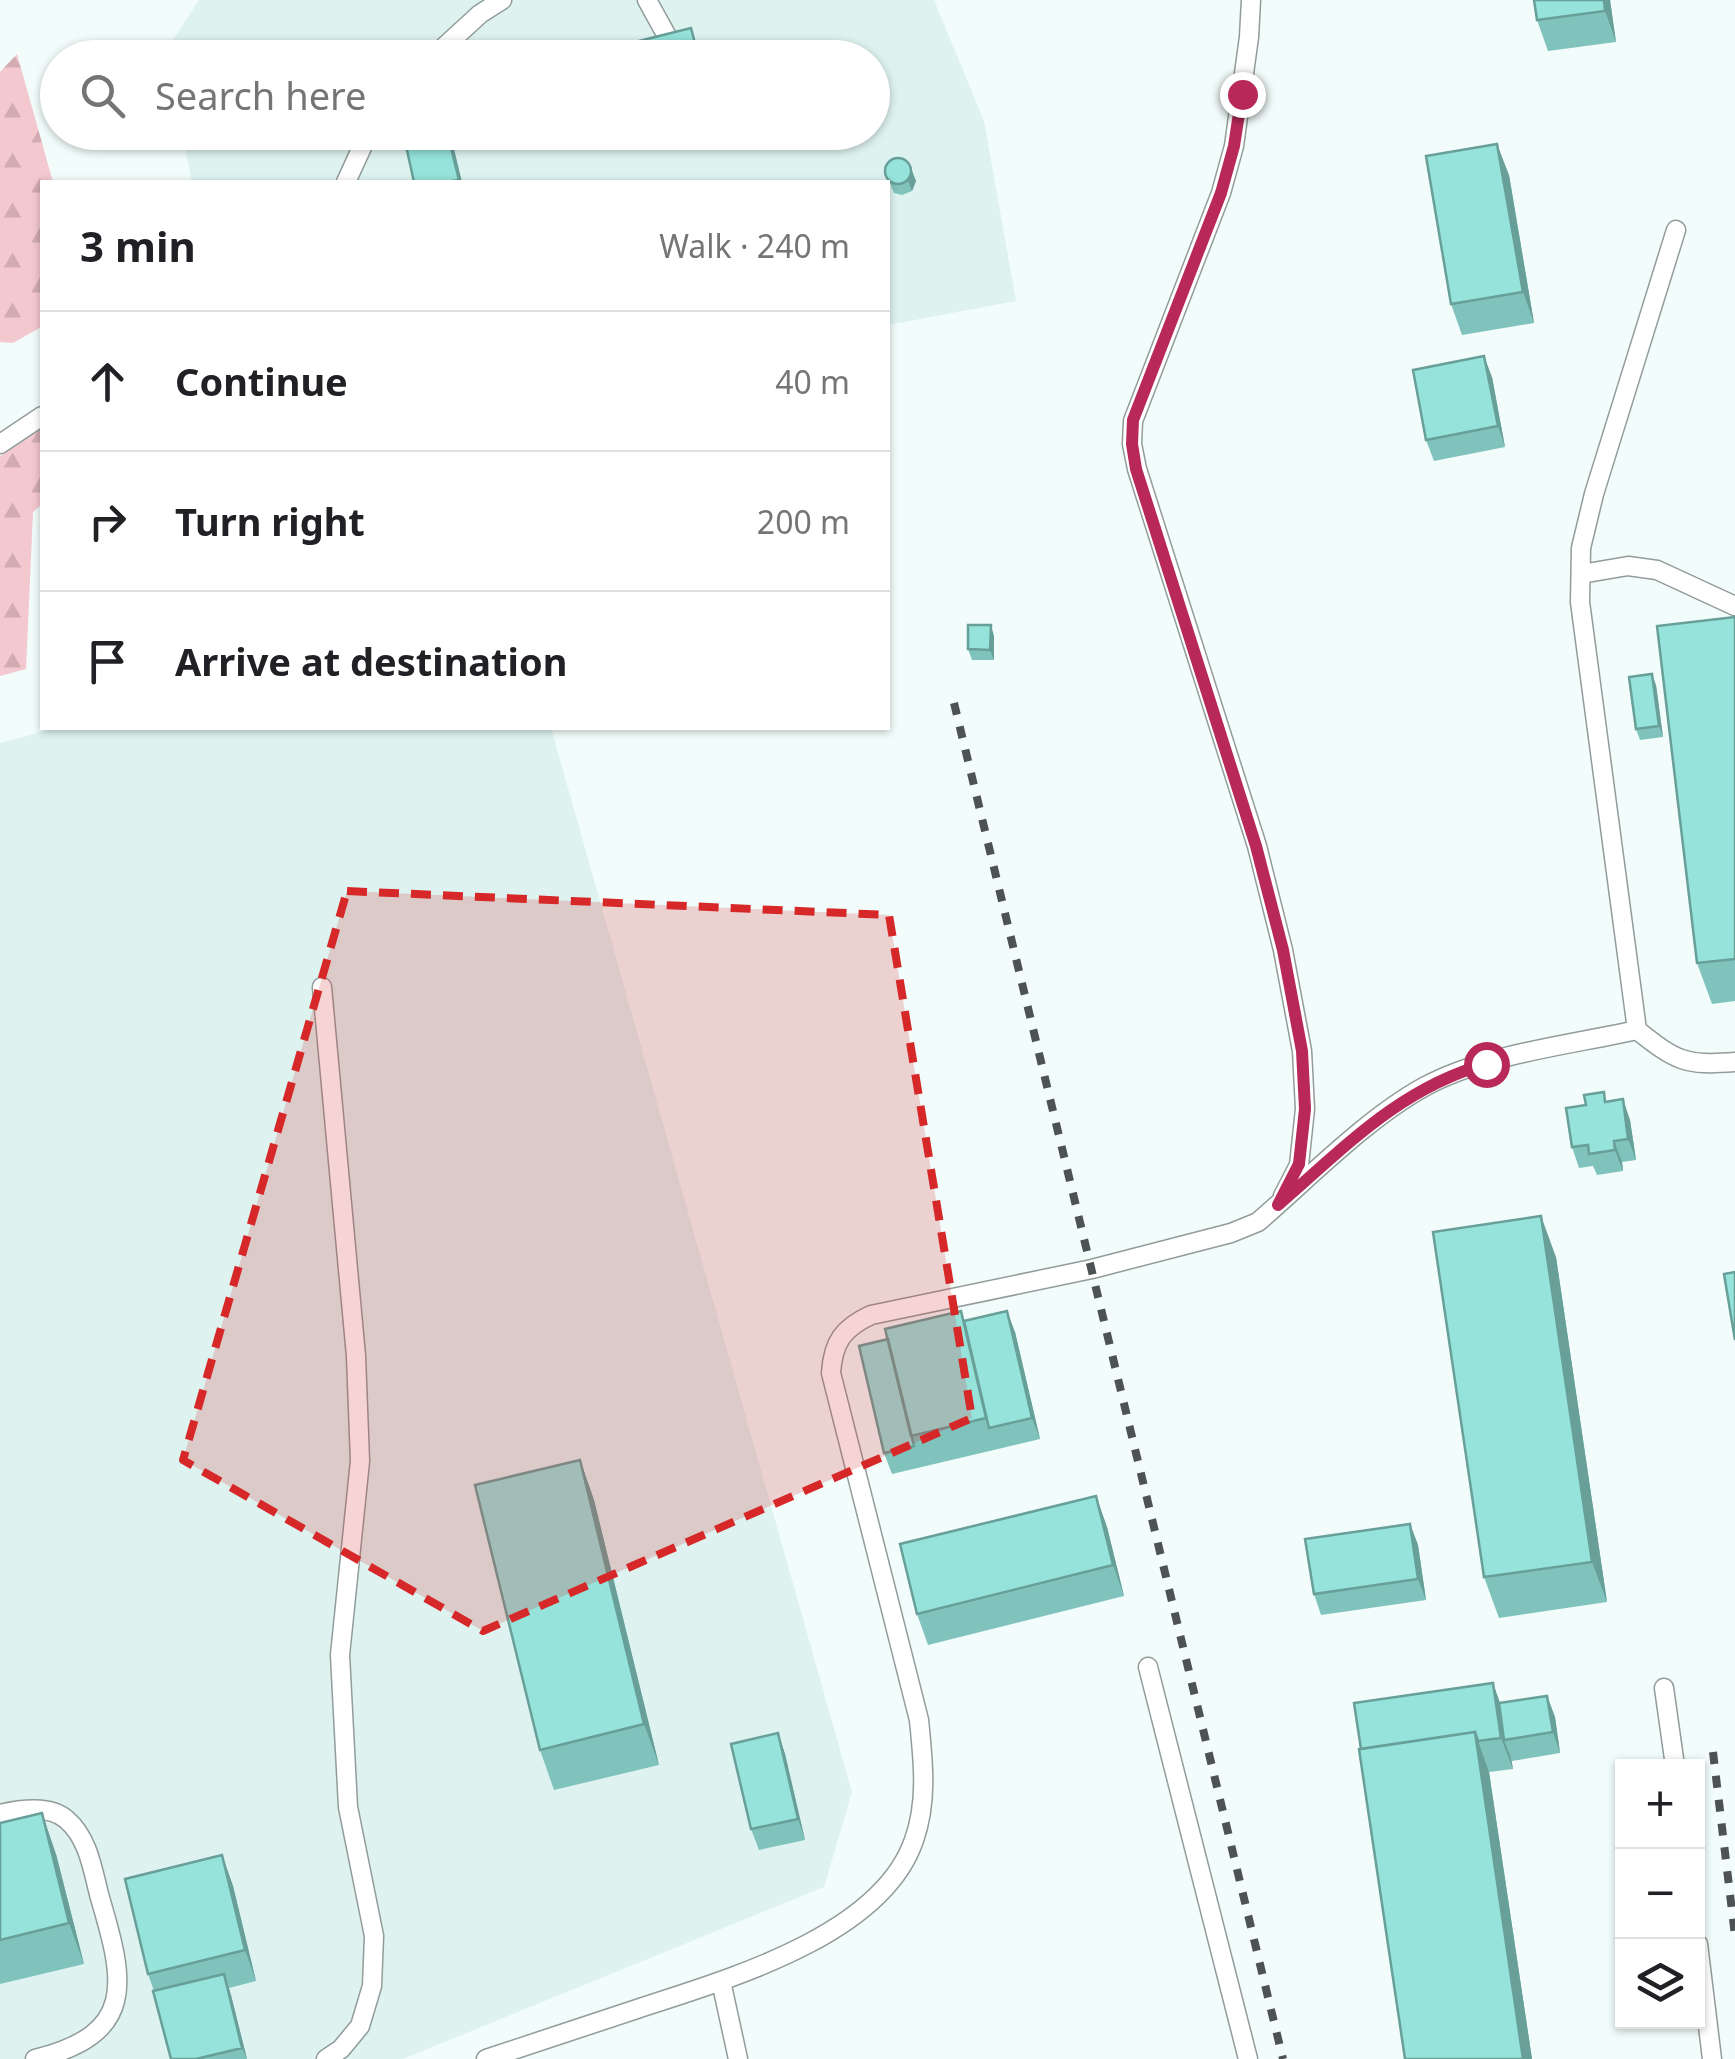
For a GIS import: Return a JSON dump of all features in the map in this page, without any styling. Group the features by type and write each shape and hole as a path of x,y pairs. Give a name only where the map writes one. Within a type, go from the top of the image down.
{"lane":[{"path":"452,40 502,0"},
{"path":"648,0 668,40"},
{"path":"1251,0 1250,38 1234,146 1221,193 1133,420 1132,444 1136,469 1256,846 1283,950 1302,1051 1305,1109 1299,1164 1278,1205"},
{"path":"347,180 361,150"},
{"path":"1676,230 1594,494 1581,548 1584,636 1638,1030 1670,1056 1701,1065 1735,1062"},
{"path":"0,444 40,417"},
{"path":"1581,574 1628,566 1657,570 1735,606"},
{"path":"322,987 356,1356 360,1461 340,1656 348,1807 374,1936 372,1986 360,2026 341,2049 326,2059"},
{"path":"486,2059 721,1981 788,1954 834,1930 866,1906 894,1877 914,1842 922,1807 924,1766 919,1720 831,1373 832,1351 839,1336 853,1323 870,1315 1092,1269 1232,1233 1258,1222 1398,1103 1427,1085 1486,1064 1638,1030"},
{"path":"1148,1667 1248,2059"},
{"path":"1664,1688 1674,1759"},
{"path":"0,1814 46,1810 66,1818 84,1841 117,1957 118,1984 110,2014 92,2037 70,2050 34,2059"},
{"path":"721,1981 738,2059"},
{"path":"1705,2002 1712,2059"}],"highlighted area":[{"path":"347,891 889,915 972,1418 483,1631 183,1460"}],"shaded area":[{"path":"199,0 934,0 984,121 1016,301 890,325 890,180 192,180 185,150 890,150 890,40 173,40"},
{"path":"48,730 552,730 852,1792 824,1887 403,2059 0,2059 0,743"}],"green space":[{"path":"17,54 40,136 40,150 44,150 52,180 40,180 40,328 13,343 0,342 0,72"},
{"path":"40,429 40,506 33,512 26,669 0,676 0,456"}],"building":[{"path":"1534,0 1604,0 1605,11 1537,20"},
{"path":"691,28 694,40 643,40"},
{"path":"1497,144 1523,292 1451,304 1426,156"},
{"path":"407,150 452,150 459,180 414,180"},
{"path":"893,159 903,159 910,166 910,176 903,183 893,183 886,176 886,166"},
{"path":"1484,356 1498,426 1426,440 1413,370"},
{"path":"1735,617 1735,959 1697,963 1657,626"},
{"path":"968,625 991,625 990,650 968,649"},
{"path":"1652,674 1659,726 1636,729 1629,677"},
{"path":"1604,1092 1605,1102 1623,1099 1628,1139 1614,1141 1615,1150 1589,1154 1588,1145 1572,1147 1566,1108 1586,1105 1584,1095"},
{"path":"1541,1216 1592,1562 1484,1577 1433,1232"},
{"path":"1735,1272 1735,1340 1724,1274"},
{"path":"961,1311 986,1418 911,1436 885,1329"},
{"path":"1007,1311 1032,1418 989,1428 964,1321"},
{"path":"888,1339 914,1446 884,1453 859,1346"},
{"path":"580,1460 644,1724 540,1750 475,1485"},
{"path":"1096,1496 1113,1565 917,1614 900,1544"},
{"path":"1410,1524 1418,1579 1314,1594 1305,1539"},
{"path":"1493,1683 1501,1738 1478,1741 1475,1732 1361,1749 1354,1703"},
{"path":"1547,1696 1553,1732 1504,1740 1499,1703"},
{"path":"1475,1732 1523,2059 1405,2059 1359,1749"},
{"path":"778,1733 798,1819 751,1829 731,1744"},
{"path":"42,1813 69,1923 0,1940 0,1823"},
{"path":"222,1855 245,1950 148,1974 125,1879"},
{"path":"224,1974 242,2048 196,2059 171,2059 153,1991"}],"railway":[{"path":"954,703 1283,2059"},
{"path":"1713,1752 1735,1936"}],"route":[{"path":"1242,94 1221,193 1133,420 1132,444 1136,469 1256,846 1283,950 1302,1051 1305,1109 1299,1164 1278,1205 1398,1103 1427,1085 1486,1064"}]}
